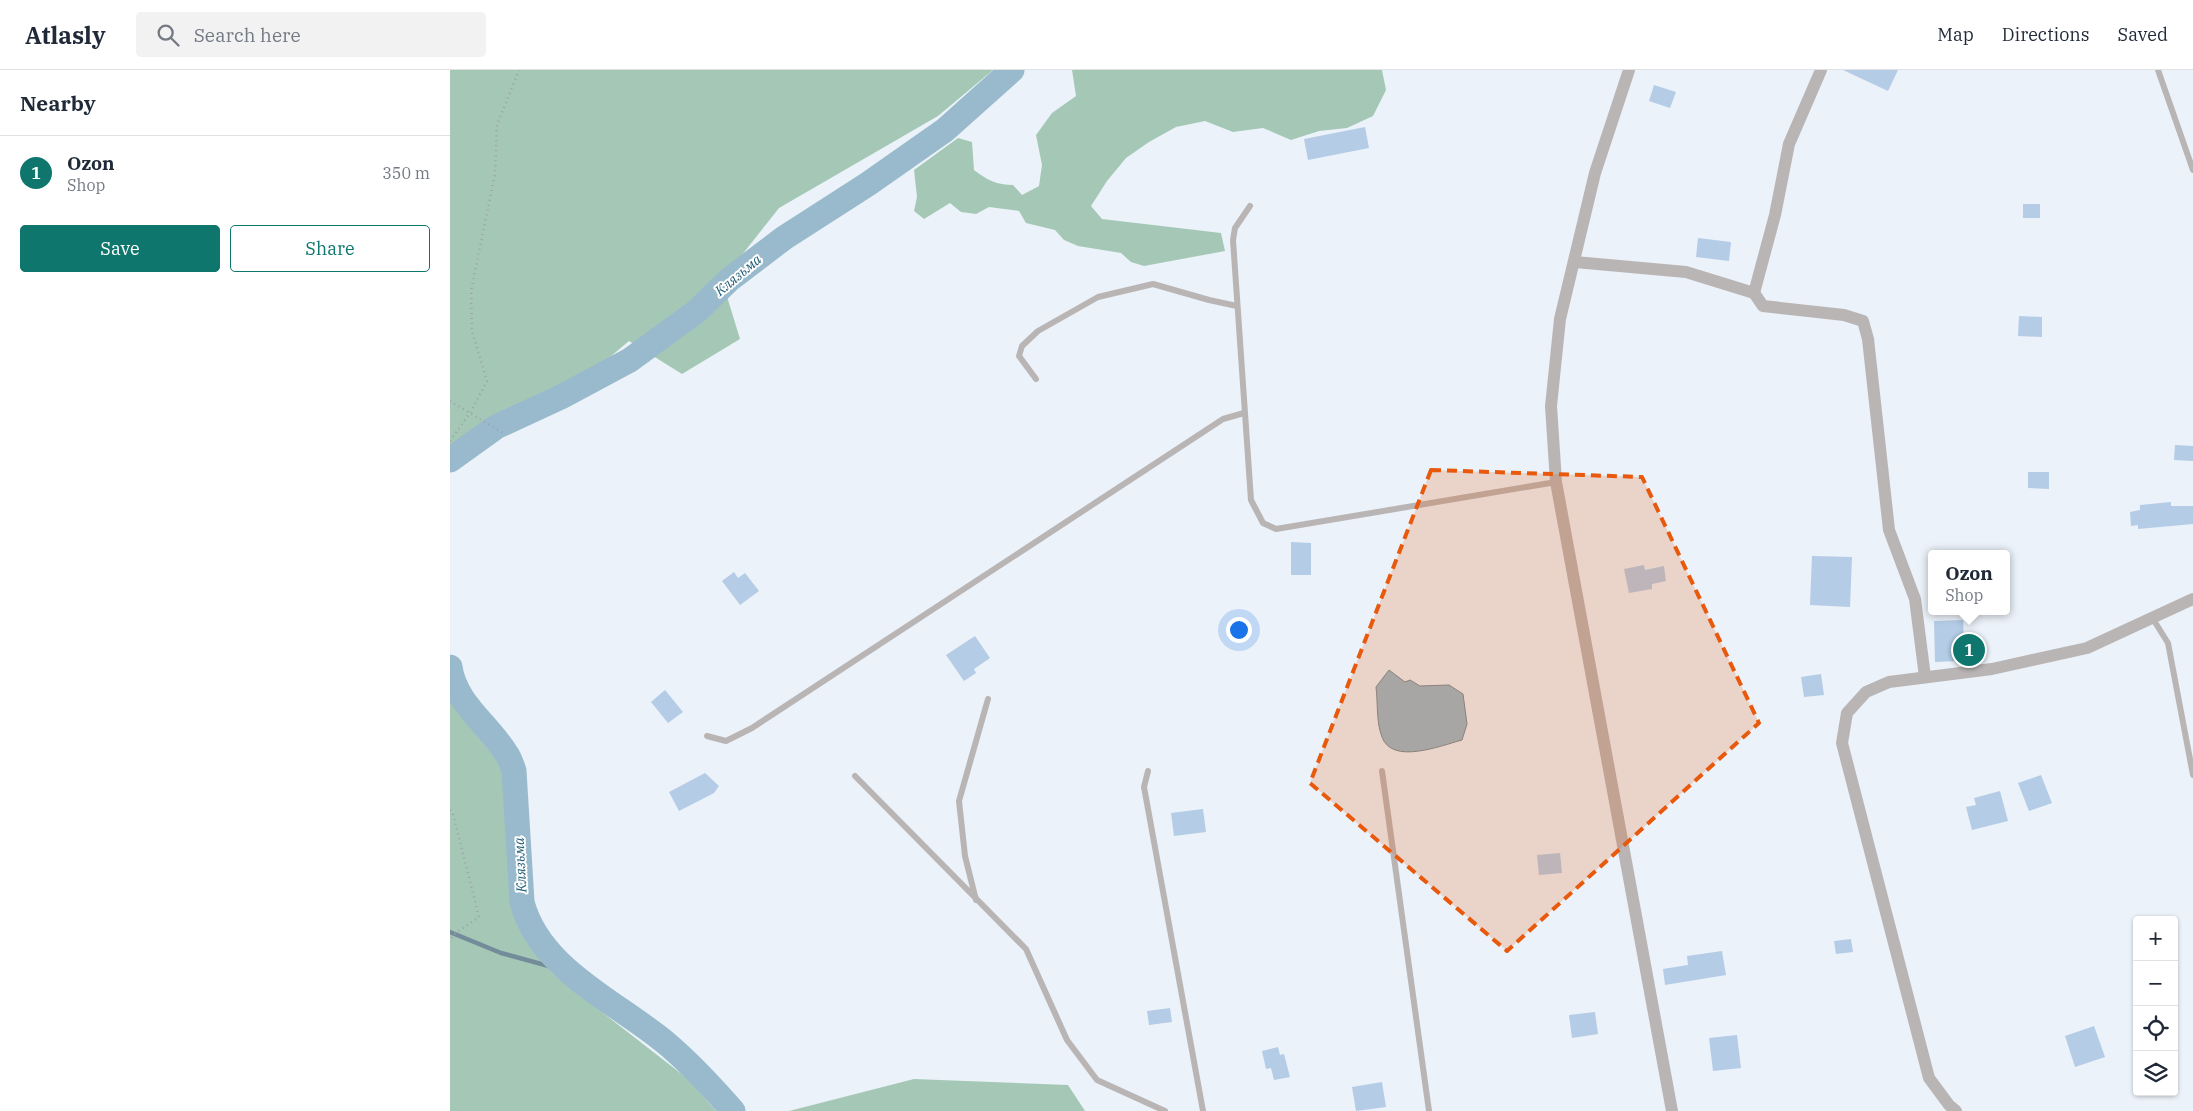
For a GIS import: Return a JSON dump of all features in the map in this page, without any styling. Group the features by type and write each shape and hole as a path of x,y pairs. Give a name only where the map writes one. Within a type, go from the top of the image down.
{"street":[{"path":"1628,70 1595,173 1560,319 1551,406 1556,482 1672,1111"},
{"path":"1754,292 1775,215 1789,144 1821,70"},
{"path":"1575,262 1686,272 1754,292 1762,306 1844,315 1863,321 1868,339 1889,530 1915,599 1925,677"},
{"path":"1956,1111 1949,1105 1929,1078 1842,744 1847,713 1866,692 1889,682 1992,669 2087,648 2193,599"}],"lane":[{"path":"2158,70 2193,170"},
{"path":"1250,206 1235,228 1233,240 1250,500 1263,523 1276,529 1556,482"},
{"path":"1036,380 1019,356 1022,346 1038,331 1098,297 1153,284 1237,306"},
{"path":"707,736 726,741 752,728 1223,419 1244,413"},
{"path":"2153,618 2168,643 2193,775"},
{"path":"976,901 964,856 960,801 988,699"},
{"path":"1148,771 1144,787 1203,1111"},
{"path":"1382,771 1429,1111"},
{"path":"855,776 976,901 1026,949 1067,1040 1097,1080 1165,1111"}],"path":[{"path":"450,441 470,413 486,380 472,331 471,291 495,174 497,125 519,70"},
{"path":"450,400 503,433"},
{"path":"450,810 453,814 478,917 454,934 450,942"}],"highlighted area":[{"path":"1431,470 1642,477 1759,723 1507,951 1310,783"}],"green space":[{"path":"450,70 993,70 938,116 779,208 722,280 740,339 682,374 629,341 591,373 477,430 450,454"},
{"path":"1072,70 1382,70 1386,90 1373,116 1347,128 1319,131 1291,140 1263,128 1233,132 1205,121 1176,127 1126,158 1107,181 1091,206 1102,219 1221,233 1225,251 1144,266 1131,262 1121,253 1078,246 1064,240 1055,230 1026,223 1019,211 989,207 976,214 961,212 950,203 924,219 914,211 917,197 914,170 958,138 972,142 974,170 983,177 997,183 1013,185 1022,195 1039,186 1042,165 1036,135 1052,113 1076,96"},
{"path":"450,692 469,726 509,774 515,905 528,944 553,974 688,1079 716,1111 450,1111"},
{"path":"914,1079 1068,1085 1085,1111 789,1111"}],"water":[{"path":"1389,670 1405,682 1410,680 1420,686 1449,685 1463,694 1467,724 1462,740 1430,749 1406,752 1396,750 1387,745 1382,737 1379,725 1376,687"}],"building":[{"path":"1843,70 1898,70 1888,91"},
{"path":"1654,85 1676,92 1670,108 1649,101"},
{"path":"1365,127 1369,148 1308,160 1304,139"},
{"path":"2023,204 2040,204 2040,218 2023,218"},
{"path":"1698,238 1731,242 1729,261 1696,257"},
{"path":"2019,316 2042,317 2042,337 2018,336"},
{"path":"2175,445 2193,446 2193,461 2174,460"},
{"path":"2028,472 2049,472 2049,489 2028,488"},
{"path":"2171,502 2171,506 2193,506 2193,524 2138,529 2138,525 2131,526 2130,512 2140,510 2140,505"},
{"path":"1291,542 1311,543 1311,575 1291,575"},
{"path":"1812,556 1852,557 1850,607 1810,605"},
{"path":"1644,565 1645,570 1664,566 1666,581 1652,584 1652,589 1629,593 1624,569"},
{"path":"734,572 738,578 745,573 759,591 740,605 722,581"},
{"path":"1963,620 1964,641 1981,640 1982,660 1935,662 1934,621"},
{"path":"975,636 990,658 974,669 976,673 964,681 946,655"},
{"path":"1821,674 1824,695 1804,697 1801,677"},
{"path":"665,690 683,712 668,723 651,702"},
{"path":"705,773 719,786 714,793 679,811 669,792"},
{"path":"2041,775 2052,803 2029,811 2018,783"},
{"path":"2000,791 2008,821 1972,830 1966,807 1976,805 1974,798"},
{"path":"1203,809 1206,832 1174,836 1171,813"},
{"path":"1560,853 1562,873 1539,875 1537,855"},
{"path":"1851,939 1853,952 1836,954 1834,941"},
{"path":"1722,951 1726,975 1665,985 1663,969 1688,965 1687,956"},
{"path":"1170,1008 1172,1022 1149,1025 1147,1011"},
{"path":"1595,1012 1598,1034 1572,1038 1569,1015"},
{"path":"2094,1026 2105,1057 2075,1067 2065,1036"},
{"path":"1737,1035 1741,1068 1713,1071 1709,1038"},
{"path":"1278,1047 1280,1055 1284,1054 1290,1077 1274,1080 1271,1068 1266,1069 1262,1051"},
{"path":"1382,1082 1386,1107 1356,1111 1352,1087"}],"waterway":[{"name":"Клязьма","path":"450,460 496,427 561,397 630,360 697,311 730,279 784,238 868,184 945,130 1012,70"},
{"name":"Клязьма","path":"450,667 458,692 473,713 499,742 514,771 522,902 531,926 545,947 562,965 603,998 666,1043 701,1076 733,1111"},
{"path":"450,932 501,953 567,971"}],"place":[{"name":"Ozon","path":"1969,650"}]}
